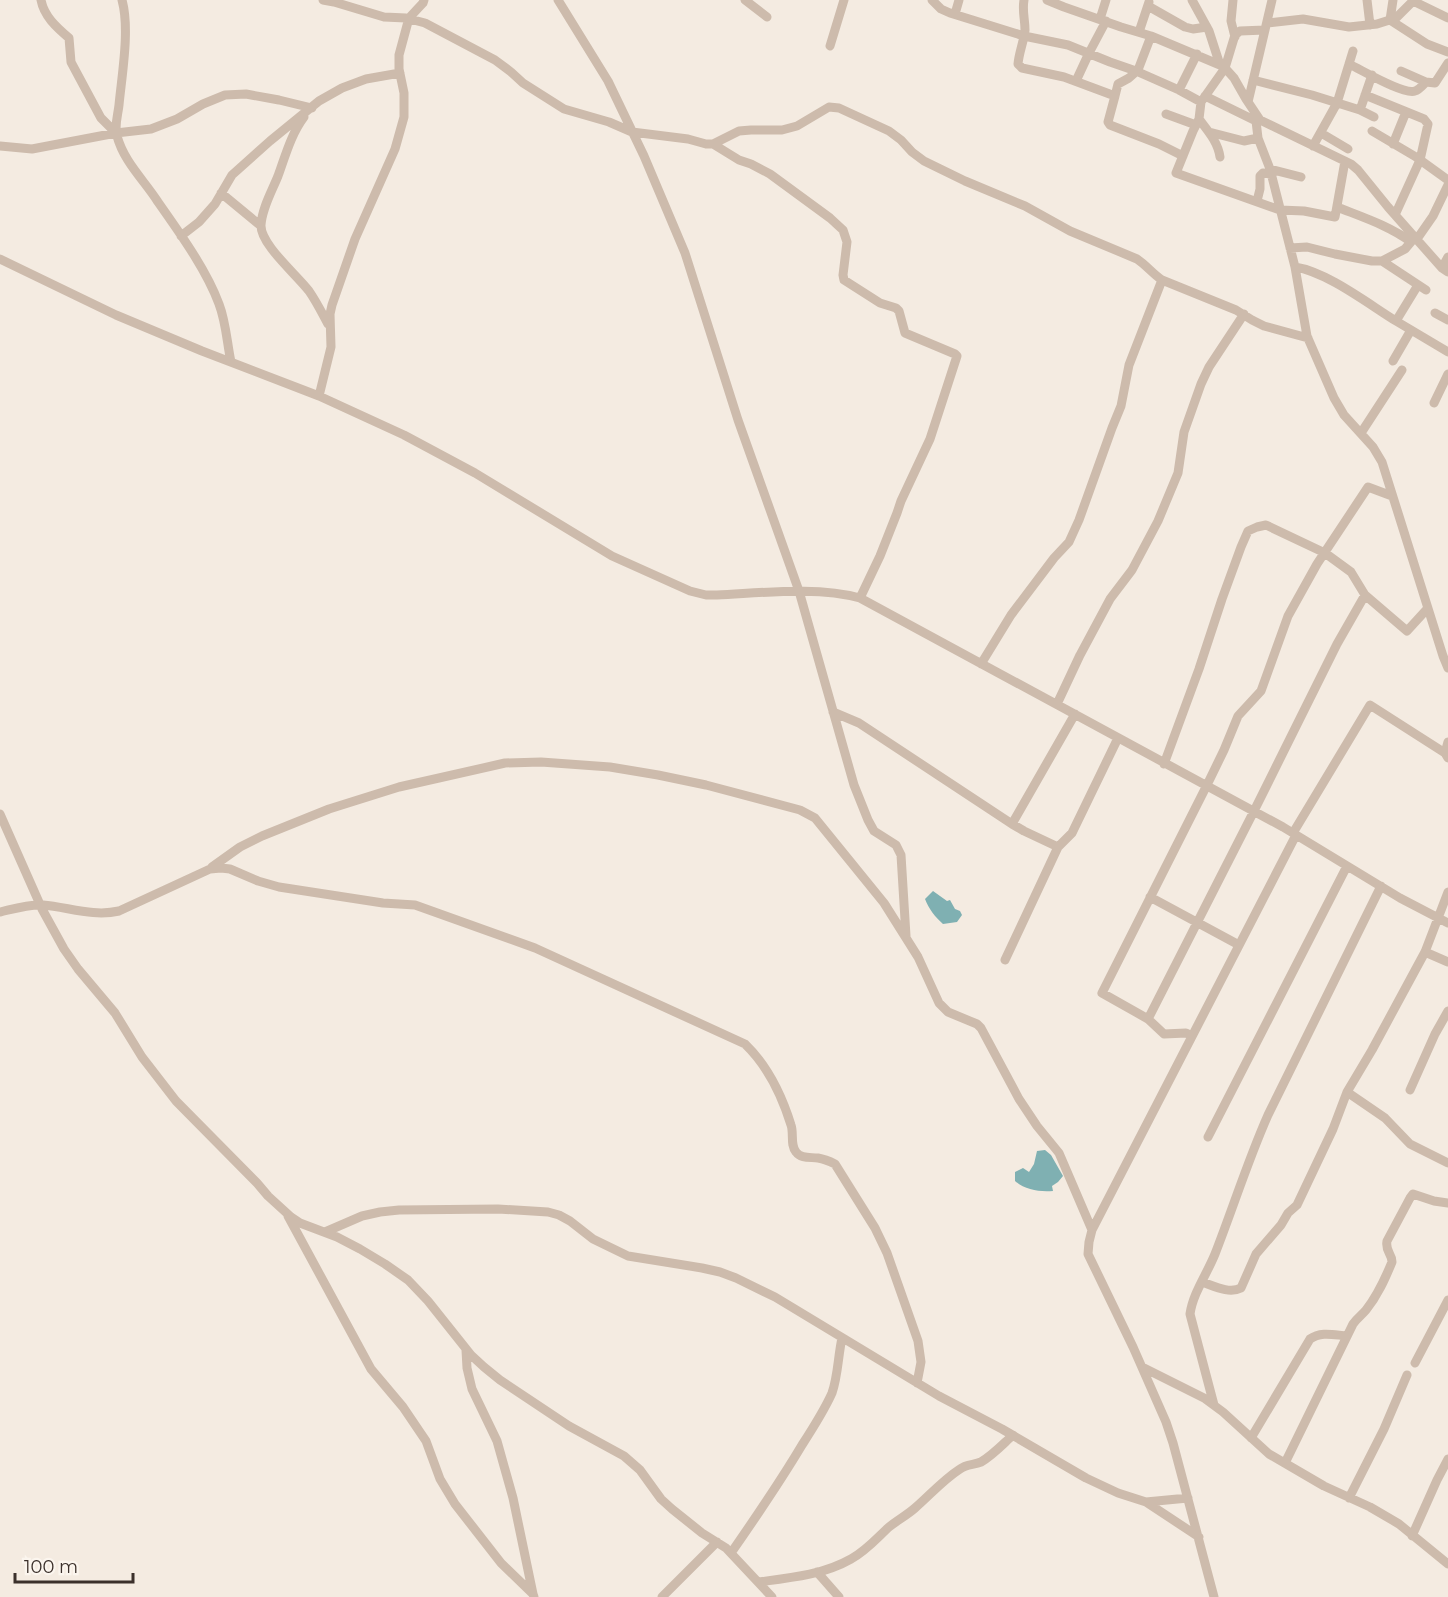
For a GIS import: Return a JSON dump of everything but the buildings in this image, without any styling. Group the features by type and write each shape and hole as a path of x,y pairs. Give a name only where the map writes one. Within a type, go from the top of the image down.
{"street":[{"path":"41,0 43,9 55,26 69,38 71,62 101,118 116,134 134,170 158,200 212,287 220,305 231,362"},
{"path":"116,134 125,27 122,0"},
{"path":"323,0 384,17 409,18 425,23 495,60 523,83 564,109 603,120 632,132 713,144 739,131 782,130 797,126 828,107 839,108 889,131 918,156 964,181 1025,206 1070,231 1137,259 1162,280 1236,310 1264,326 1308,338"},
{"path":"319,396 331,347 330,314 354,239 395,149 404,117 404,93 399,55 409,18 424,0"},
{"path":"558,0 608,81 685,253 738,420 799,591 854,785 874,831 896,845 901,855 906,939"},
{"path":"745,0 767,16"},
{"path":"830,46 844,0"},
{"path":"932,0 941,9 955,14 1024,36 1054,41 1136,71 1179,90 1256,118 1345,161 1358,170 1414,240 1445,270"},
{"path":"955,14 959,0"},
{"path":"1024,0 1022,9 1025,27 1018,64 1022,68 1064,77 1115,96"},
{"path":"1049,0 1071,10 1151,36 1223,66"},
{"path":"1071,10 1074,0"},
{"path":"1076,81 1103,20 1106,0"},
{"path":"1192,0 1207,27 1223,66 1234,78 1256,118 1258,138 1271,171 1295,267 1308,338 1334,398 1344,415 1373,447 1382,462 1448,668"},
{"path":"1233,0 1231,21 1235,37"},
{"path":"1248,102 1272,0"},
{"path":"1367,0 1370,25"},
{"path":"1390,20 1392,0 1411,2 1448,18"},
{"path":"1345,161 1337,214 1333,218 1304,211 1280,210 1176,173 1198,122 1203,99 1240,31 1303,19 1349,27 1370,25 1395,18 1411,2"},
{"path":"1139,32 1148,3 1185,27 1207,27"},
{"path":"1390,20 1427,44 1448,52"},
{"path":"1151,36 1136,71 1130,78 1118,84 1108,122 1110,125 1182,156"},
{"path":"1313,146 1338,104 1353,51"},
{"path":"1179,90 1197,54"},
{"path":"1401,71 1426,82 1435,83 1448,63"},
{"path":"1349,64 1401,90 1416,91 1426,82"},
{"path":"330,327 310,292 268,245 262,235 261,226 264,213 293,135 312,108 319,101 342,88 366,79 400,73"},
{"path":"1360,110 1372,75"},
{"path":"1253,80 1312,95 1360,110 1374,117"},
{"path":"1393,144 1408,91"},
{"path":"0,146 32,149 151,129 225,95 246,94 312,108"},
{"path":"1365,95 1424,119 1428,124 1420,160 1395,215"},
{"path":"181,236 199,222 214,204 232,175 312,108"},
{"path":"1166,114 1198,122 1209,132 1219,150 1220,157"},
{"path":"1209,132 1244,141 1258,138"},
{"path":"1372,132 1420,160 1448,180"},
{"path":"1320,133 1348,149"},
{"path":"713,144 739,160 770,174 830,218 843,230 847,242 843,275 846,282 880,303 896,308 899,311 905,333 957,356 930,439 860,598"},
{"path":"1257,201 1260,176 1263,173 1271,171 1301,177"},
{"path":"1290,248 1307,247 1372,261 1382,261 1405,249 1414,240 1433,216 1448,185"},
{"path":"221,193 261,226"},
{"path":"1337,207 1414,240"},
{"path":"1445,270 1448,256"},
{"path":"0,259 116,315 319,396 404,435 440,453 612,556 690,591 706,595 799,591 860,598 1164,764 1207,785 1444,920"},
{"path":"1382,261 1422,288 1396,321"},
{"path":"1295,267 1319,274 1448,352"},
{"path":"981,664 1011,615 1069,542 1121,406 1129,365 1162,280"},
{"path":"1435,313 1448,320"},
{"path":"1057,704 1110,598 1132,570 1158,521 1178,473 1184,432 1201,384 1209,367 1244,314"},
{"path":"1393,361 1411,330"},
{"path":"1360,433 1402,370"},
{"path":"1434,403 1448,374"},
{"path":"1192,1036 1164,1034 1148,1019 1102,993 1207,785 1238,716 1261,691 1288,615 1325,552 1368,487 1392,496"},
{"path":"1164,764 1229,578 1248,531 1266,525 1325,552 1351,572 1365,595 1407,631 1428,608"},
{"path":"1148,1019 1337,644 1365,595"},
{"path":"1214,1597 1170,1433 1142,1367 1088,1254 1092,1230 1295,834 1370,705 1446,755 1448,742"},
{"path":"833,712 859,723 1012,824 1058,847"},
{"path":"1012,824 1075,714"},
{"path":"1005,960 1058,847 1072,833 1118,738"},
{"path":"0,912 40,905 95,913 118,911 210,868 240,847 329,809 399,787 505,763 541,762 658,774 800,810 814,818 884,903 918,957 939,1003 944,1009 981,1028 1019,1099 1036,1126 1059,1154 1092,1230"},
{"path":"0,814 40,905 64,949 115,1012 158,1080 268,1197 300,1223 337,1237 360,1249 408,1280 428,1301 466,1350 484,1368 569,1425 624,1456 640,1470 661,1499 702,1533 731,1553 772,1597"},
{"path":"1208,1137 1347,866"},
{"path":"210,868 230,869 258,882 279,887 383,903 415,904 434,910 535,948 745,1044 756,1054 780,1095 792,1128 795,1152 803,1157 818,1158 835,1164 875,1228 887,1253 918,1341 921,1362 917,1383"},
{"path":"1214,1405 1190,1314 1195,1295 1207,1273 1262,1130 1381,886"},
{"path":"1202,1282 1228,1291 1241,1288 1256,1254 1297,1205 1333,1129 1347,1092 1444,920 1448,892"},
{"path":"1150,897 1239,945"},
{"path":"1425,952 1448,962"},
{"path":"1410,1089 1448,1011"},
{"path":"1347,1092 1385,1118 1410,1144 1448,1162"},
{"path":"1285,1464 1353,1323 1365,1312 1379,1292 1392,1262 1386,1248 1387,1241 1413,1194 1448,1203"},
{"path":"325,1232 362,1216 399,1210 498,1209 548,1212 559,1215 593,1239 628,1256 702,1268 736,1278 775,1297 917,1383 1086,1478 1118,1493 1146,1502 1198,1537"},
{"path":"286,1213 371,1369 403,1407 426,1441 440,1479 455,1504 501,1563 533,1595"},
{"path":"1415,1363 1448,1300"},
{"path":"1251,1438 1310,1339 1313,1336 1324,1334 1347,1336"},
{"path":"731,1553 778,1485 825,1407 836,1379 842,1338"},
{"path":"466,1350 472,1389 497,1441 513,1498 533,1595"},
{"path":"1142,1367 1204,1398 1269,1454 1324,1486 1385,1515 1448,1564"},
{"path":"1349,1498 1384,1429 1407,1375"},
{"path":"758,1582 806,1576 852,1559 918,1506 959,1469 966,1465 980,1463 1013,1435"},
{"path":"1412,1536 1448,1459"},
{"path":"1146,1502 1188,1498"},
{"path":"662,1597 717,1542"},
{"path":"817,1572 839,1597"}],"water":[{"path":"933,891 947,901 950,900 955,909 960,911 962,915 957,922 943,924 932,913 925,899"},
{"path":"1045,1150 1051,1155 1063,1176 1052,1186 1053,1191 1032,1190 1015,1181 1015,1172 1023,1168 1029,1172 1034,1164 1037,1151"}]}
